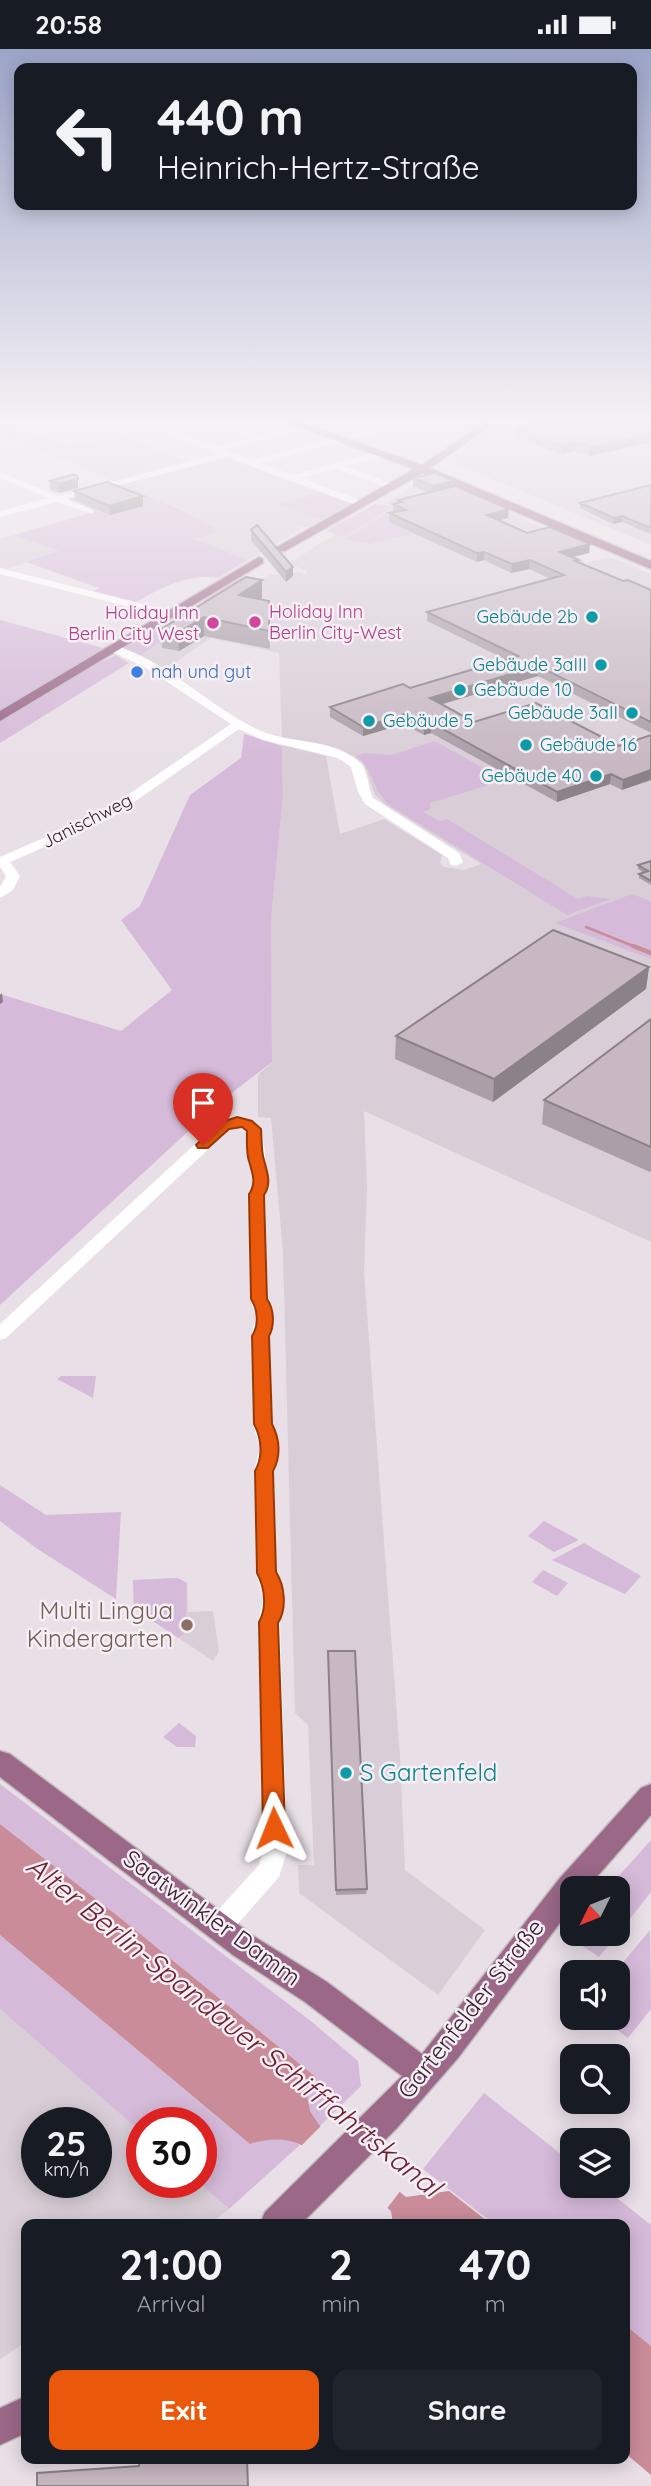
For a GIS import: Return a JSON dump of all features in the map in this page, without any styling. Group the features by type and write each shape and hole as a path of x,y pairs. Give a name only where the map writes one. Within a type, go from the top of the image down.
{"main road":[{"path":"281,549 301,538"},
{"path":"589,538 651,565"},
{"path":"609,538 651,554"},
{"path":"0,717 259,561"},
{"name":"Saatwinkler Damm","path":"0,1762 219,1927 270,1964 316,1992 424,2074"},
{"name":"Gartenfelder Straße","path":"282,2219 424,2074 587,1864 651,1796"},
{"path":"0,2427 21,2416"}],"street":[{"path":"0,571 169,614"},
{"path":"113,648 141,662 240,725 264,737 334,754 354,762 360,771 364,795 369,801 454,856 456,862"},
{"name":"Janischweg","path":"0,861 107,815 240,725"},
{"name":"Janischweg","path":"0,861 10,868 13,876 8,887 0,894"},
{"path":"0,1334 224,1126 237,1122 254,1129 261,1189 257,1194 259,1299 264,1306 265,1329 260,1336 263,1424 268,1433 270,1461 264,1471 266,1573 272,1582 274,1614 269,1622 275,1851 270,1870 219,1927"}],"shaded area":[{"path":"22,538 60,551 7,569 0,567 0,539"},
{"path":"22,538 199,538 195,539 248,560 218,578 186,580 136,602 94,591 99,588 26,562 59,551"},
{"path":"198,538 287,538 248,560 194,539"},
{"path":"330,538 567,538 593,551 574,557 586,563 610,557 651,574 651,1242 364,1111 367,1187 364,1272 400,1756 405,1870 485,1930 438,1995 299,1893 298,1865 314,1865 308,1725 295,1713 283,1252 271,1118 258,1117 258,1075 272,1062 271,920 283,796 282,745 326,756 340,834 384,819 442,855 440,863 444,867 464,870 481,864 386,805 375,795 364,764 353,756 282,738 279,653 210,638 163,671 139,656 272,573 300,572 306,575 306,571 289,563"},
{"path":"348,538 395,538 369,544 346,539"},
{"path":"634,538 651,538 651,545"},
{"path":"239,576 258,582 139,656 123,648 152,630 163,630 209,604 200,600"},
{"path":"0,620 103,648 0,710"},
{"path":"116,655 129,663 0,743 0,722 87,669"},
{"path":"244,734 282,746 283,796 271,920 272,1062 220,1102 0,1305 0,994 121,1031 172,990 121,920 140,906 190,795 241,758"},
{"path":"435,741 505,780 430,803 430,809 423,812 439,821 447,819 578,899 587,896 611,899 567,915 389,805 379,793 362,761 356,756 364,753 391,755"},
{"path":"632,894 651,901 651,959 555,923"},
{"path":"61,1376 96,1376 93,1398 57,1379"},
{"path":"0,1485 46,1515 121,1512 116,1599 36,1548 0,1521"},
{"path":"544,1521 579,1540 554,1552 528,1536"},
{"path":"584,1543 641,1576 625,1594 552,1560"},
{"path":"543,1570 568,1583 557,1596 532,1582"},
{"name":"Multi Lingua Kindergarten","path":"178,1578 187,1583 188,1612 213,1611 219,1651 213,1661 134,1608 133,1580"},
{"name":"Multi Lingua Kindergarten","path":"178,1578 187,1583 185,1633 178,1638 134,1608 133,1580"},
{"path":"179,1723 196,1736 195,1747 177,1747 163,1737"},
{"path":"0,1784 312,2022 358,2061 361,2086 320,2126 310,2111 307,2094 317,2078 0,1824"},
{"path":"651,1840 651,1892 630,1919 630,1876 619,1876"},
{"path":"650,1930 651,2009 628,2038 617,2030 630,2030 630,1960 625,1960"},
{"path":"0,1935 206,2107 126,2107 126,2119 0,2009"},
{"path":"582,1946 608,1946 599,1957"},
{"path":"0,2009 126,2119 126,2198 216,2198 229,2209 216,2219 21,2219 21,2345 0,2359"},
{"path":"484,2093 560,2153 560,2198 617,2198 651,2225 651,2346 630,2329 630,2219 488,2219 423,2169"},
{"path":"217,2116 250,2144 276,2139 302,2143 229,2209 216,2198"}],"water":[{"name":"Alter Berlin-Spandauer Schifffahrtskanal","path":"0,1824 317,2078 307,2094 310,2111 320,2126 406,2197 449,2191 485,2219 392,2219 391,2211 362,2187 355,2187 308,2148 283,2140 250,2144 217,2116 217,2107 206,2107 0,1935"},
{"path":"630,2329 651,2346 651,2475 630,2457"}],"pier":[{"path":"323,2124 402,2189 385,2211 361,2190 352,2190 300,2147"}],"building":[{"path":"257,538 268,538 293,567 286,572"},
{"path":"443,538 575,538 590,544 560,552 579,560 575,561 651,590 651,722 538,666 430,698 474,722 536,703 619,746 651,735 651,770 623,780 611,774 557,792 432,723 424,725 405,714 363,727 330,707 403,684 410,688 518,656 427,612 564,575 530,560 512,564 484,552 477,553"},
{"path":"246,577 262,580 239,595 269,601 269,631 204,617 178,633 161,629"},
{"path":"651,861 651,881 639,874 648,871 638,865"},
{"path":"553,930 649,967 494,1079 396,1036"},
{"path":"651,1019 651,1147 544,1100"},
{"name":"S Gartenfeld","path":"328,1651 355,1651 367,1889 336,1890"},
{"path":"247,2464 248,2486 37,2486 37,2473 139,2466"}],"waterway":[{"path":"586,927 634,946"},
{"path":"634,946 651,953"},
{"path":"634,946 638,948"}],"place":[{"name":"Gebäude 2b","path":"592,617"},
{"name":"Holiday Inn Berlin City-West","path":"255,622"},
{"name":"Holiday Inn Berlin City West","path":"213,623"},
{"name":"Gebäude 3aIII","path":"601,665"},
{"name":"nah und gut","path":"137,672"},
{"name":"Gebäude 10","path":"460,690"},
{"name":"Gebäude 3aII","path":"632,713"},
{"name":"Gebäude 5","path":"369,721"},
{"name":"Gebäude 16","path":"526,745"},
{"name":"Gebäude 40","path":"596,776"},
{"name":"Multi Lingua Kindergarten","path":"187,1625"},
{"name":"S Gartenfeld","path":"346,1773"}],"route":[{"path":"203,1145 230,1123 247,1124 254,1129 256,1161 260,1168 261,1189 257,1194 259,1299 264,1306 265,1329 260,1336 263,1424 268,1433 270,1461 264,1471 266,1573 272,1582 274,1614 269,1622 269,1685 274,1828"}]}
